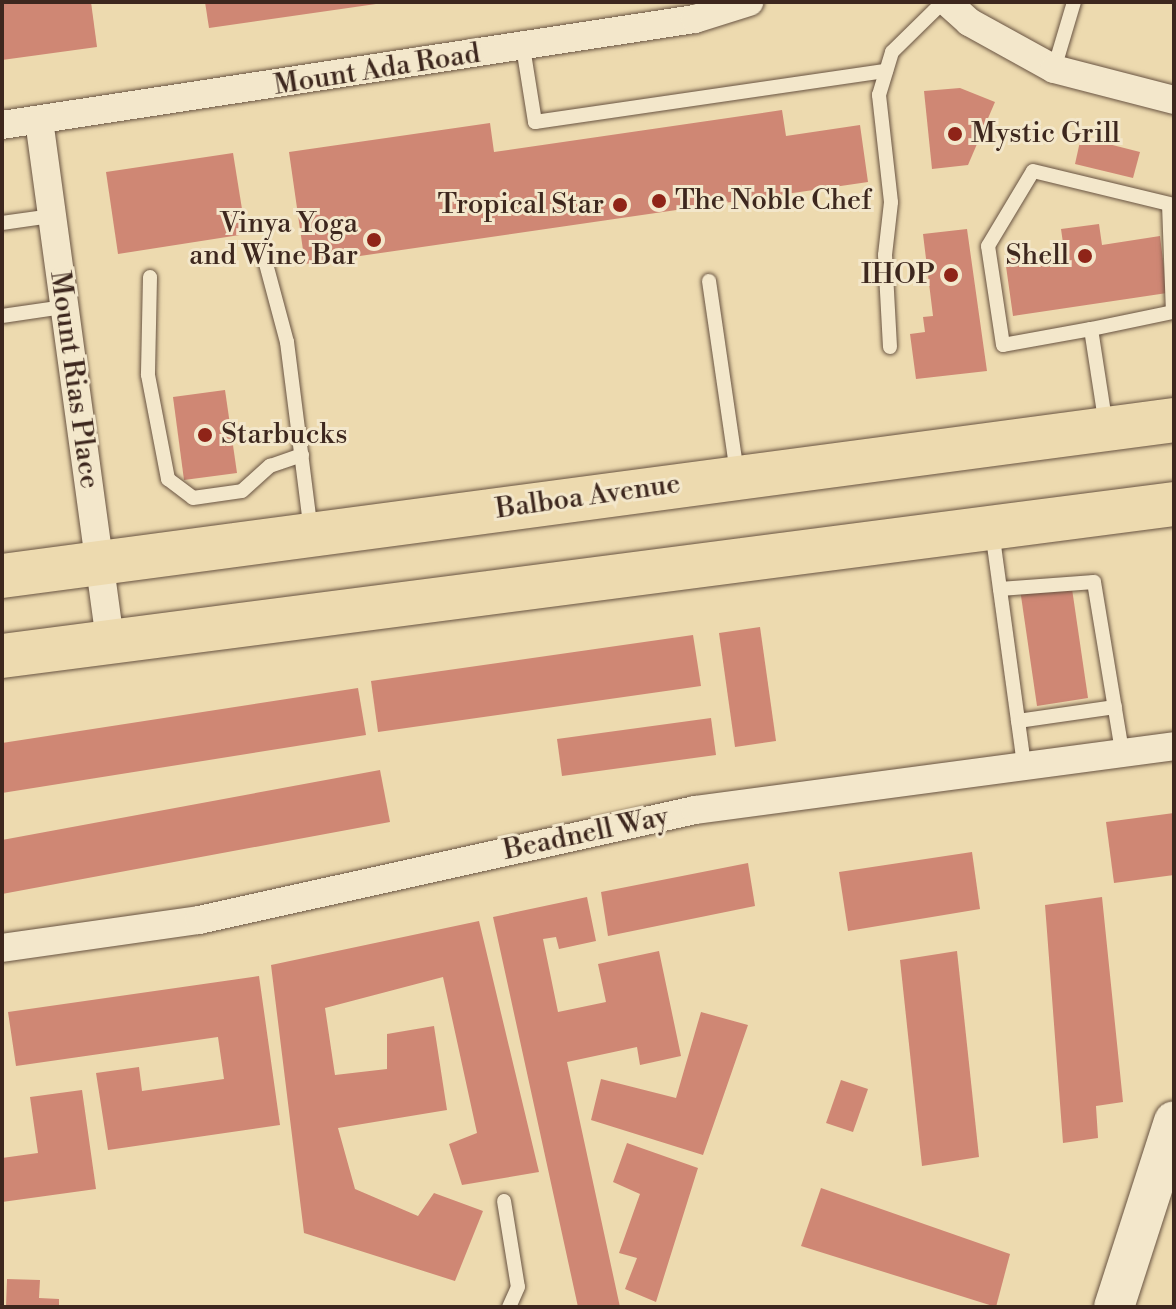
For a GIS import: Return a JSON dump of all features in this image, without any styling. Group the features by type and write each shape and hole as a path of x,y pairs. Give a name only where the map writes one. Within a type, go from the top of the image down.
{"main road":[{"name":"Balboa Avenue","path":"2,576 1174,420"},
{"path":"2,656 1174,504"},
{"path":"1114,1307 1168,1162 1174,1121"}],"street":[{"name":"Mount Ada Road","path":"2,125 695,19 749,2"},
{"path":"945,2 969,22 1054,69 1174,100"},
{"name":"Mount Rias Place","path":"39,120 110,640"},
{"name":"Beadnell Way","path":"2,948 199,920 695,810 1174,746"}],"lane":[{"path":"890,347 885,255 891,202 879,95 892,52 945,2"},
{"path":"1054,69 1074,2"},
{"path":"523,47 535,122 886,71"},
{"path":"1033,171 1172,204 1173,312 1091,329 1003,345 988,246 1001,217 1033,171"},
{"path":"2,223 51,216"},
{"path":"265,260 287,342 311,533"},
{"path":"150,277 148,375 168,479 193,498 242,491 270,466 302,455"},
{"path":"709,281 738,477"},
{"path":"2,316 64,307"},
{"path":"1091,329 1106,429"},
{"path":"991,527 1024,765"},
{"path":"1000,589 1074,577 1094,582 1122,751"},
{"path":"1018,721 1115,707"},
{"path":"504,1201 518,1287 509,1307"}],"building":[{"path":"2,2 91,2 97,47 2,60"},
{"path":"205,2 376,2 376,4 209,28"},
{"name":"Mystic Grill","path":"960,88 995,102 968,165 932,169 924,91"},
{"path":"782,110 786,136 860,125 868,182 305,264 289,152 490,123 494,152"},
{"path":"1081,137 1140,152 1133,178 1075,164"},
{"path":"233,153 246,234 118,254 106,172"},
{"path":"1099,224 1102,245 1160,236 1167,293 1013,316 1005,259 1064,250 1061,229"},
{"name":"IHOP","path":"967,229 987,371 916,379 910,334 925,332 923,317 933,316 923,234"},
{"name":"Starbucks","path":"225,390 237,473 184,480 173,397"},
{"path":"1071,582 1088,698 1037,706 1020,589"},
{"path":"760,627 776,741 735,747 719,633"},
{"path":"693,635 701,686 378,732 371,681"},
{"path":"358,688 366,735 2,793 2,743"},
{"path":"711,718 716,755 562,776 557,739"},
{"path":"380,770 390,822 2,894 2,840"},
{"path":"1174,813 1174,875 1114,883 1106,822"},
{"path":"972,852 980,909 848,931 839,872"},
{"path":"748,863 755,906 608,936 601,892"},
{"path":"587,897 596,941 559,949 556,937 543,939 558,1012 606,1002 598,964 659,951 681,1056 640,1065 637,1047 567,1062 620,1307 578,1307 493,917"},
{"path":"1102,897 1123,1102 1096,1106 1098,1138 1063,1143 1045,905"},
{"path":"479,921 539,1172 462,1185 449,1144 477,1133 443,977 325,1008 335,1075 387,1069 387,1034 434,1026 447,1110 338,1128 355,1189 418,1216 434,1193 483,1211 455,1281 304,1233 271,965"},
{"path":"957,951 979,1157 922,1166 900,960"},
{"path":"259,976 280,1125 108,1150 96,1073 139,1067 142,1091 224,1079 218,1037 16,1066 8,1012"},
{"path":"701,1012 748,1025 703,1155 591,1120 601,1079 676,1098"},
{"path":"841,1080 868,1089 853,1132 826,1123"},
{"path":"82,1090 96,1189 2,1202 2,1158 38,1153 30,1097"},
{"path":"627,1143 698,1168 656,1302 625,1289 637,1258 619,1253 640,1194 613,1182"},
{"path":"821,1188 1010,1254 996,1307 801,1246"},
{"path":"7,1279 40,1280 39,1298 59,1299 59,1307 6,1307"}],"place":[{"name":"Mystic Grill","path":"955,134"},
{"name":"The Noble Chef","path":"659,201"},
{"name":"Tropical Star","path":"620,205"},
{"name":"Vinya Yoga and Wine Bar","path":"374,240"},
{"name":"Shell","path":"1085,256"},
{"name":"IHOP","path":"951,275"},
{"name":"Starbucks","path":"205,435"}]}
